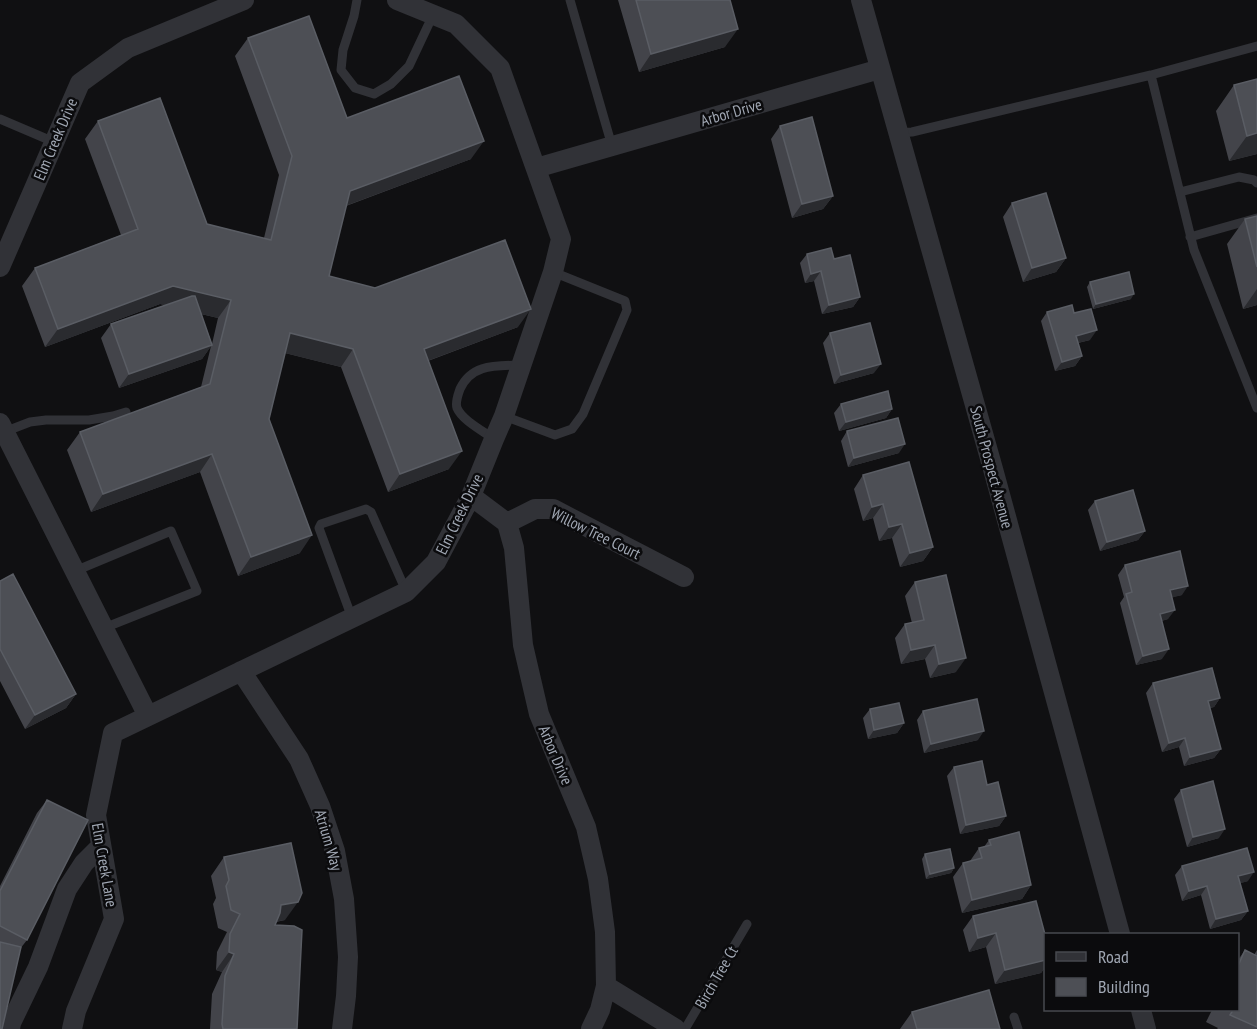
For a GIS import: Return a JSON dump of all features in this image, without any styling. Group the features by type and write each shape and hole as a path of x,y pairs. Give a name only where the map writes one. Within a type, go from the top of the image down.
{"street":[{"name":"Elm Creek Drive","path":"0,267 80,83 128,48 206,7 244,0"},
{"name":"Elm Creek Drive","path":"148,716 406,592 436,562 471,496 522,365 553,272 561,239 500,68 456,24 397,0"},
{"name":"South Prospect Avenue","path":"861,0 993,469 1120,933"},
{"name":"Arbor Drive","path":"536,168 880,69"},
{"path":"2,427 148,716"},
{"path":"471,496 507,523"},
{"name":"Willow Tree Court","path":"507,523 535,509 553,509 684,577"},
{"name":"Arbor Drive","path":"507,523 514,548 523,645 539,714 586,827 598,879 605,932 606,986 600,1010 591,1029"},
{"name":"Atrium Way","path":"241,671 299,759 320,806 334,851 344,899 348,957 342,1029"},
{"name":"Elm Creek Lane","path":"72,1029 76,1011 114,919 96,815 113,733 148,716"},
{"path":"10,1029 38,967 67,889 84,863 102,846"},
{"path":"606,986 676,1029"},
{"path":"1140,1011 1146,1029"}],"lane":[{"path":"357,0 343,50 341,70 355,88 374,94 391,84 409,66 433,14"},
{"path":"570,0 612,146"},
{"path":"899,133 912,132 1151,75 1257,46"},
{"path":"1151,75 1194,250 1257,408"},
{"path":"0,119 54,142"},
{"path":"1180,192 1239,177 1254,180 1257,183"},
{"path":"1190,237 1257,218"},
{"path":"504,416 555,435 572,429 583,414 627,310 625,301 553,272"},
{"path":"494,439 468,421 458,408 457,396 464,380 476,371 492,367 522,365"},
{"path":"2,427 46,420 89,420 126,412"},
{"path":"352,618 319,528 321,524 366,509 371,512 406,592"},
{"path":"75,571 171,531 197,591 104,628"},
{"name":"Birch Tree Ct","path":"685,1029 747,924"},
{"path":"1014,1017 1018,1029"}],"building":[{"path":"636,0 730,0 738,29 651,54"},
{"path":"309,16 347,118 459,76 484,141 350,191 329,276 375,288 505,240 531,309 424,349 462,451 400,474 353,349 290,333 269,419 312,535 251,557 212,454 103,494 80,432 210,384 231,300 173,286 58,329 35,268 138,229 98,121 160,98 207,224 271,240 292,156 248,38"},
{"path":"1257,79 1257,133 1247,136 1234,85"},
{"path":"812,117 833,196 802,204 780,126"},
{"path":"1046,193 1066,258 1032,268 1012,203"},
{"path":"1257,216 1257,267 1245,219"},
{"path":"831,248 834,259 850,255 860,297 829,305 821,271 811,274 807,254"},
{"path":"1129,272 1134,294 1096,304 1090,282"},
{"path":"195,296 212,345 129,374 111,324"},
{"path":"1072,305 1074,313 1091,309 1097,330 1076,336 1082,356 1062,362 1047,312"},
{"path":"870,323 881,364 841,375 830,333"},
{"path":"888,391 892,409 846,422 841,404"},
{"path":"898,418 905,444 854,458 847,431"},
{"path":"909,462 933,547 910,553 902,524 889,527 883,504 872,507 863,475"},
{"path":"1133,490 1145,531 1107,542 1095,501"},
{"path":"1180,551 1188,586 1170,590 1175,610 1160,614 1169,649 1143,656 1126,594 1132,592 1125,565"},
{"path":"13,574 76,694 35,715 0,649 0,581"},
{"path":"946,575 966,658 939,664 935,645 911,650 905,624 924,620 915,582"},
{"path":"1212,668 1220,698 1208,701 1221,749 1190,757 1185,738 1169,743 1153,683"},
{"path":"977,699 984,731 931,744 923,711"},
{"path":"899,703 904,723 874,730 870,709"},
{"path":"982,761 987,785 998,782 1006,816 966,825 954,767"},
{"path":"1213,781 1225,829 1193,837 1181,790"},
{"path":"47,800 88,820 27,940 0,926 0,891"},
{"path":"1019,832 1031,885 972,900 963,863 982,858 979,848 991,845 989,840"},
{"path":"291,843 302,893 298,902 281,905 275,925 294,926 302,930 297,1029 223,1029 225,976 234,954 229,952 230,934 240,914 231,910 226,886 229,880 224,857"},
{"path":"1247,848 1254,872 1238,876 1248,911 1216,919 1207,886 1189,891 1182,866"},
{"path":"950,849 954,868 930,874 925,854"},
{"path":"1036,901 1045,933 1044,960 1005,970 996,933 978,938 973,916"},
{"path":"0,942 21,947 2,1029 0,1029"},
{"path":"1245,950 1257,956 1257,1027 1230,1015 1232,1011 1239,1011 1239,964"},
{"path":"989,990 1000,1029 917,1029 912,1012"}]}
